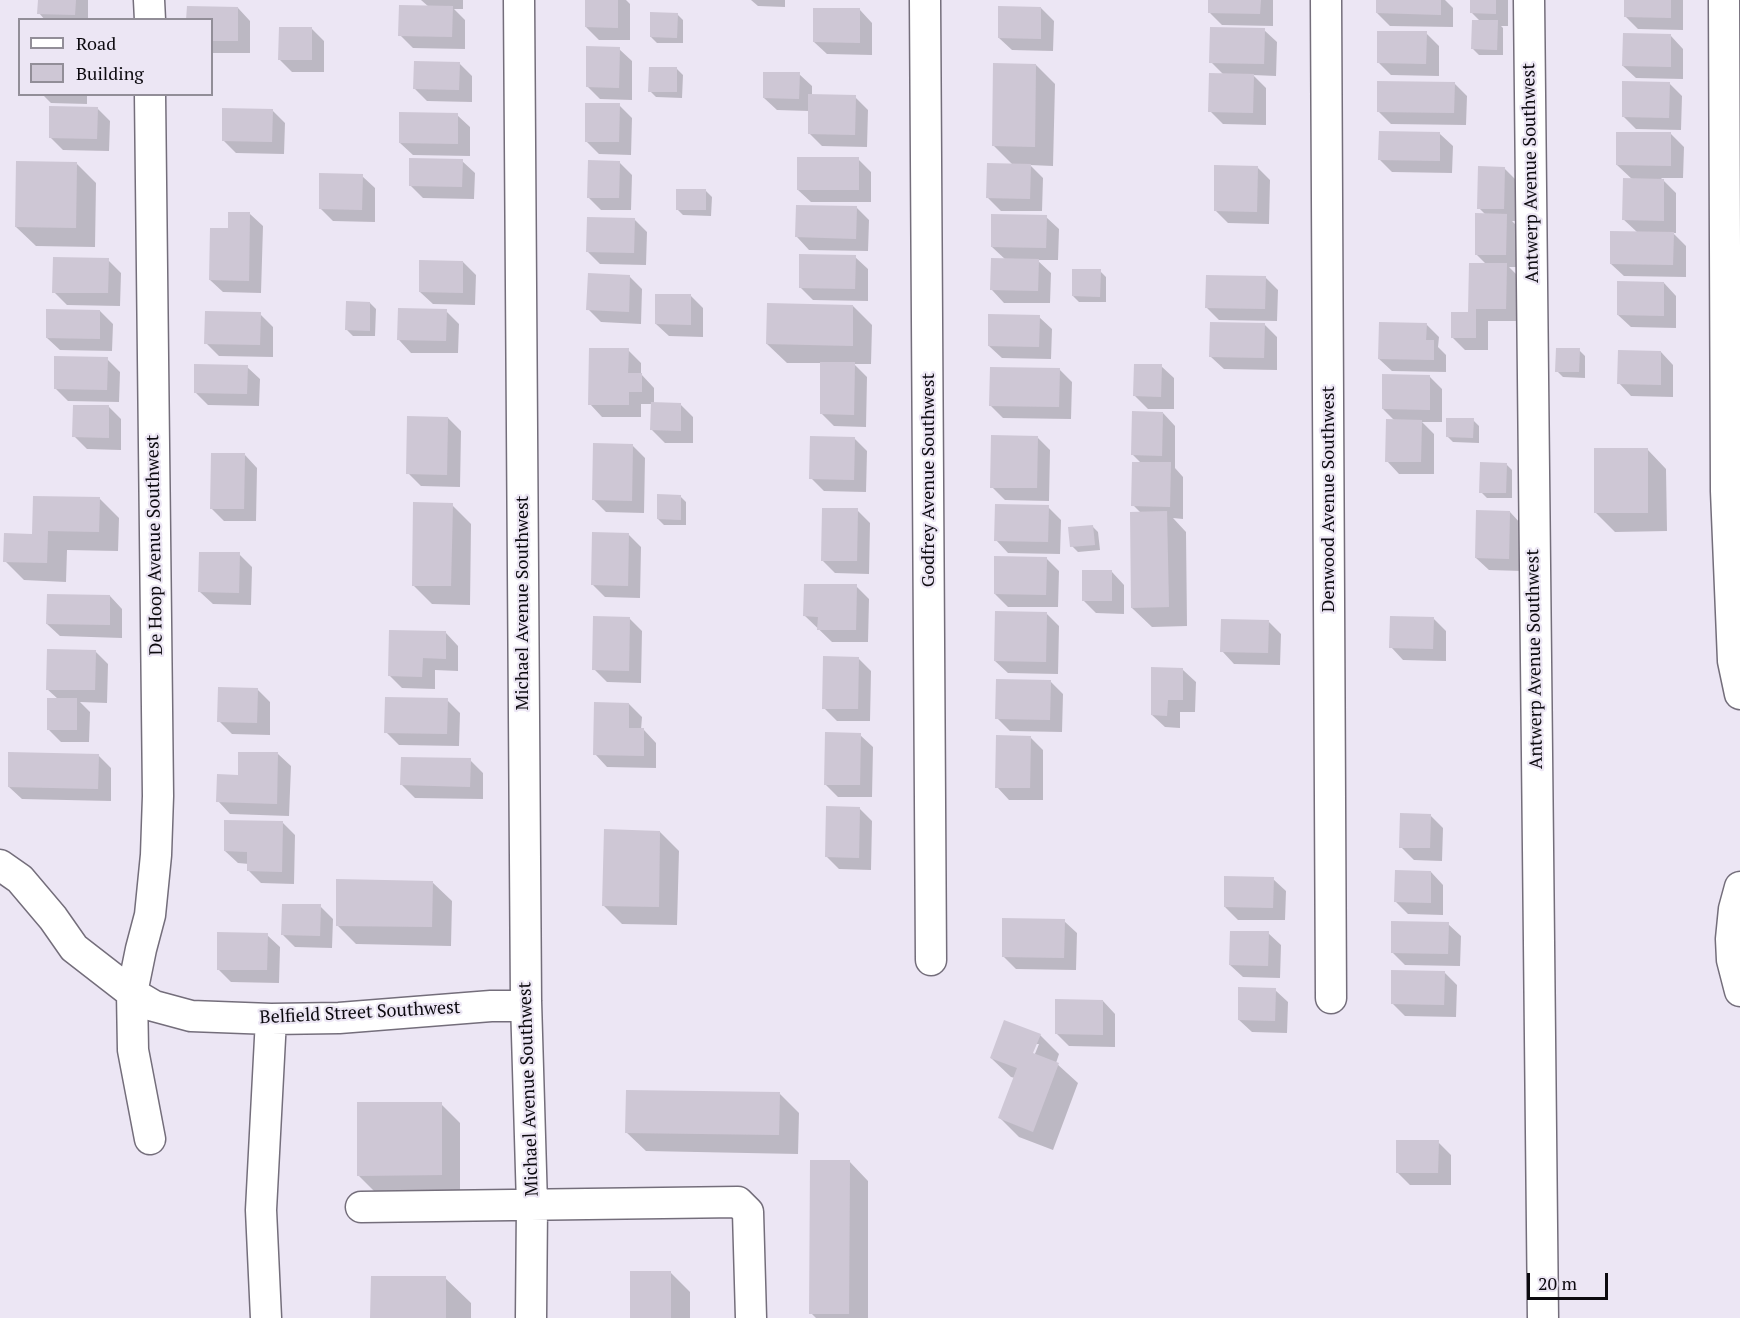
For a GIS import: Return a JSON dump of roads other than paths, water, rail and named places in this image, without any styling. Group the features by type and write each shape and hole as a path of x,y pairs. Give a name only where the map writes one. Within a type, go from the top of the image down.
{"street":[{"path":"149,0 150,18"},
{"name":"Michael Avenue Southwest","path":"519,0 526,1006 532,1205 531,1318"},
{"name":"Godfrey Avenue Southwest","path":"925,0 932,960"},
{"name":"Denwood Avenue Southwest","path":"1326,0 1331,998"},
{"name":"Antwerp Avenue Southwest","path":"1529,0 1543,1318"},
{"path":"1724,0 1726,491 1733,662 1740,694"},
{"name":"De Hoop Avenue Southwest","path":"150,96 158,796 156,855 150,915 132,993 133,1050 150,1139"},
{"name":"Belfield Street Southwest","path":"0,865 20,879 53,918 74,948 132,993 154,1006 191,1016 272,1019 339,1018 491,1006 526,1006"},
{"path":"1740,887 1734,909 1731,939 1732,960 1740,991"},
{"path":"266,1318 261,1210 272,1019"},
{"path":"360,1207 738,1202 748,1212 751,1318"}]}
